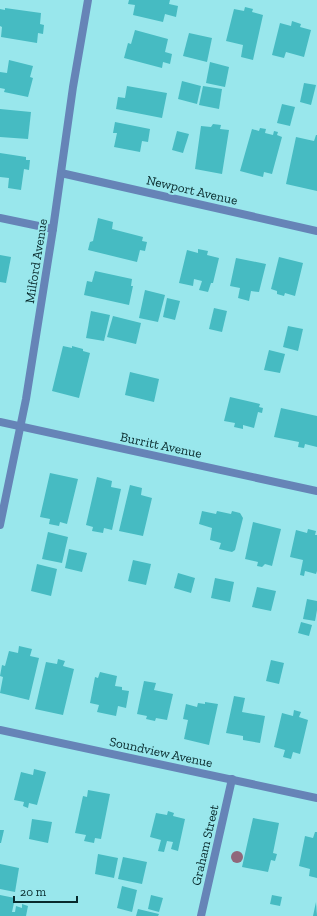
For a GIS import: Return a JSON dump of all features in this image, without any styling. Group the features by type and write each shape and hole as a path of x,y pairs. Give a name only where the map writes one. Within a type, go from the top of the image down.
{"street":[{"name":"Milford Avenue","path":"0,525 21,426 53,229 73,86 88,0"},
{"name":"Newport Avenue","path":"61,173 317,231"},
{"path":"0,218 53,229"},
{"name":"Burritt Avenue","path":"0,422 317,491"},
{"name":"Soundview Avenue","path":"0,730 317,798"},
{"name":"Graham Street","path":"202,916 232,779"}],"building":[{"path":"129,0 170,0 169,4 178,6 176,17 165,14 163,22 133,15 135,5 128,4"},
{"path":"245,7 253,9 252,12 263,15 253,60 241,57 243,45 226,41 234,9 244,11"},
{"path":"5,8 41,13 40,24 44,25 43,34 38,33 37,43 1,37 2,27 0,26 0,9 5,10"},
{"path":"292,21 301,24 300,27 311,30 304,57 286,52 284,58 272,55 280,23 291,26"},
{"path":"135,30 168,39 165,52 172,54 170,64 163,62 162,68 124,58 128,43 131,44"},
{"path":"189,33 212,38 207,62 183,56"},
{"path":"9,60 33,66 30,77 33,78 28,97 4,92 5,89 0,88 0,72 7,73"},
{"path":"210,62 229,67 225,87 206,83"},
{"path":"182,81 201,86 197,104 178,99"},
{"path":"304,83 316,85 311,105 300,102"},
{"path":"127,86 167,93 162,118 116,109 118,97 125,98"},
{"path":"203,86 222,89 219,109 199,105"},
{"path":"282,104 295,107 290,126 277,123"},
{"path":"0,109 31,112 28,139 0,137"},
{"path":"115,122 150,129 148,142 142,141 140,152 114,147 117,133 113,133"},
{"path":"213,124 221,125 220,129 229,130 222,174 195,169 201,126 211,127"},
{"path":"260,128 266,129 265,133 273,135 274,131 278,132 277,135 282,137 272,174 264,172 263,177 240,171 252,129 259,131"},
{"path":"177,131 189,134 183,153 172,150"},
{"path":"316,135 317,191 286,184 296,137 314,141"},
{"path":"0,153 26,157 26,160 30,160 29,170 24,169 21,190 8,188 9,178 0,177"},
{"path":"98,218 113,222 112,229 143,237 142,241 147,242 145,251 140,250 137,262 88,250 90,242 93,241"},
{"path":"198,249 208,251 207,255 219,258 213,283 211,283 208,292 199,290 202,281 194,279 193,286 179,283 187,250 198,253"},
{"path":"0,255 11,257 6,283 0,282"},
{"path":"279,257 303,263 295,296 285,293 284,296 277,294 277,291 271,289"},
{"path":"236,258 266,264 259,292 251,291 249,301 238,298 240,288 230,286"},
{"path":"95,271 132,279 131,286 133,286 129,305 84,295 87,281 92,282"},
{"path":"145,290 165,295 158,322 139,318"},
{"path":"167,298 180,301 175,320 163,317"},
{"path":"214,308 227,311 222,332 209,329"},
{"path":"91,311 110,315 104,341 86,338"},
{"path":"113,316 141,323 136,344 107,337"},
{"path":"288,326 303,329 298,351 283,347"},
{"path":"63,346 72,348 72,346 90,353 79,398 52,391"},
{"path":"269,350 285,354 280,373 264,370"},
{"path":"130,372 159,379 154,402 125,395"},
{"path":"230,397 260,404 259,407 263,408 262,413 258,412 254,428 243,425 243,429 234,427 235,423 224,421"},
{"path":"281,408 317,416 317,447 305,444 304,448 298,447 299,442 274,437"},
{"path":"50,473 78,479 67,524 60,522 59,526 49,524 50,519 40,517"},
{"path":"97,477 112,481 111,487 121,489 112,530 104,528 103,533 92,531 93,527 86,525"},
{"path":"130,485 142,488 141,495 152,498 143,536 119,531"},
{"path":"202,511 216,514 217,511 231,514 232,511 240,513 243,518 235,550 232,552 219,549 221,543 210,540 212,528 199,524"},
{"path":"253,522 281,529 272,566 265,564 262,567 257,566 258,562 245,559"},
{"path":"308,529 316,531 315,535 317,535 317,571 316,574 305,571 304,576 300,575 303,560 290,557 296,530 307,533"},
{"path":"48,532 68,537 62,563 42,559"},
{"path":"69,549 87,553 82,572 65,568"},
{"path":"133,560 151,564 146,585 128,581"},
{"path":"37,564 57,569 51,596 31,591"},
{"path":"178,573 195,578 191,593 174,588"},
{"path":"215,578 234,582 230,602 211,598"},
{"path":"257,587 276,591 271,611 252,607"},
{"path":"307,599 317,601 315,621 303,619"},
{"path":"301,622 312,625 309,636 298,633"},
{"path":"19,646 32,649 30,656 39,658 29,700 0,693 3,677 0,676 2,665 5,666 9,651 18,653"},
{"path":"58,659 65,661 63,666 74,669 63,715 35,709 46,662 57,664"},
{"path":"271,660 284,663 279,684 266,681"},
{"path":"100,672 117,676 115,686 122,687 122,690 129,691 126,708 118,706 116,716 97,712 99,705 90,703 95,677 98,678"},
{"path":"144,681 156,683 154,690 173,694 167,720 156,718 155,721 146,719 147,716 137,714"},
{"path":"234,696 245,698 242,712 265,716 260,743 243,740 243,736 226,733"},
{"path":"205,702 218,704 209,745 184,739 188,720 183,719 186,704 197,707 198,703 205,704"},
{"path":"294,710 301,712 299,717 308,720 300,754 293,752 291,759 283,757 285,750 274,747 282,713 293,716"},
{"path":"34,769 46,772 37,805 29,803 28,808 23,806 24,802 14,800 21,772 33,775"},
{"path":"88,790 110,794 101,839 95,838 94,843 84,841 86,835 75,833 83,796 87,797"},
{"path":"168,811 174,813 173,816 185,819 178,851 171,849 173,842 167,841 164,852 158,851 161,840 150,837 156,813 167,815"},
{"path":"253,818 279,823 273,853 277,854 275,861 271,860 268,872 242,867"},
{"path":"32,819 52,822 48,843 29,839"},
{"path":"0,830 4,830 1,843 0,843"},
{"path":"315,832 317,832 317,878 309,876 310,869 299,866 305,836 313,838"},
{"path":"98,854 118,858 114,878 95,874"},
{"path":"123,857 147,862 142,884 118,879"},
{"path":"0,864 19,868 15,892 0,889"},
{"path":"122,886 137,890 132,912 117,908"},
{"path":"0,895 15,898 12,912 15,912 16,906 22,908 22,904 28,906 26,916 0,916"},
{"path":"151,895 163,898 159,912 148,909"},
{"path":"272,895 282,897 280,906 270,904"},
{"path":"316,902 317,916 313,916"},
{"path":"138,909 159,914 158,916 136,916"}]}
